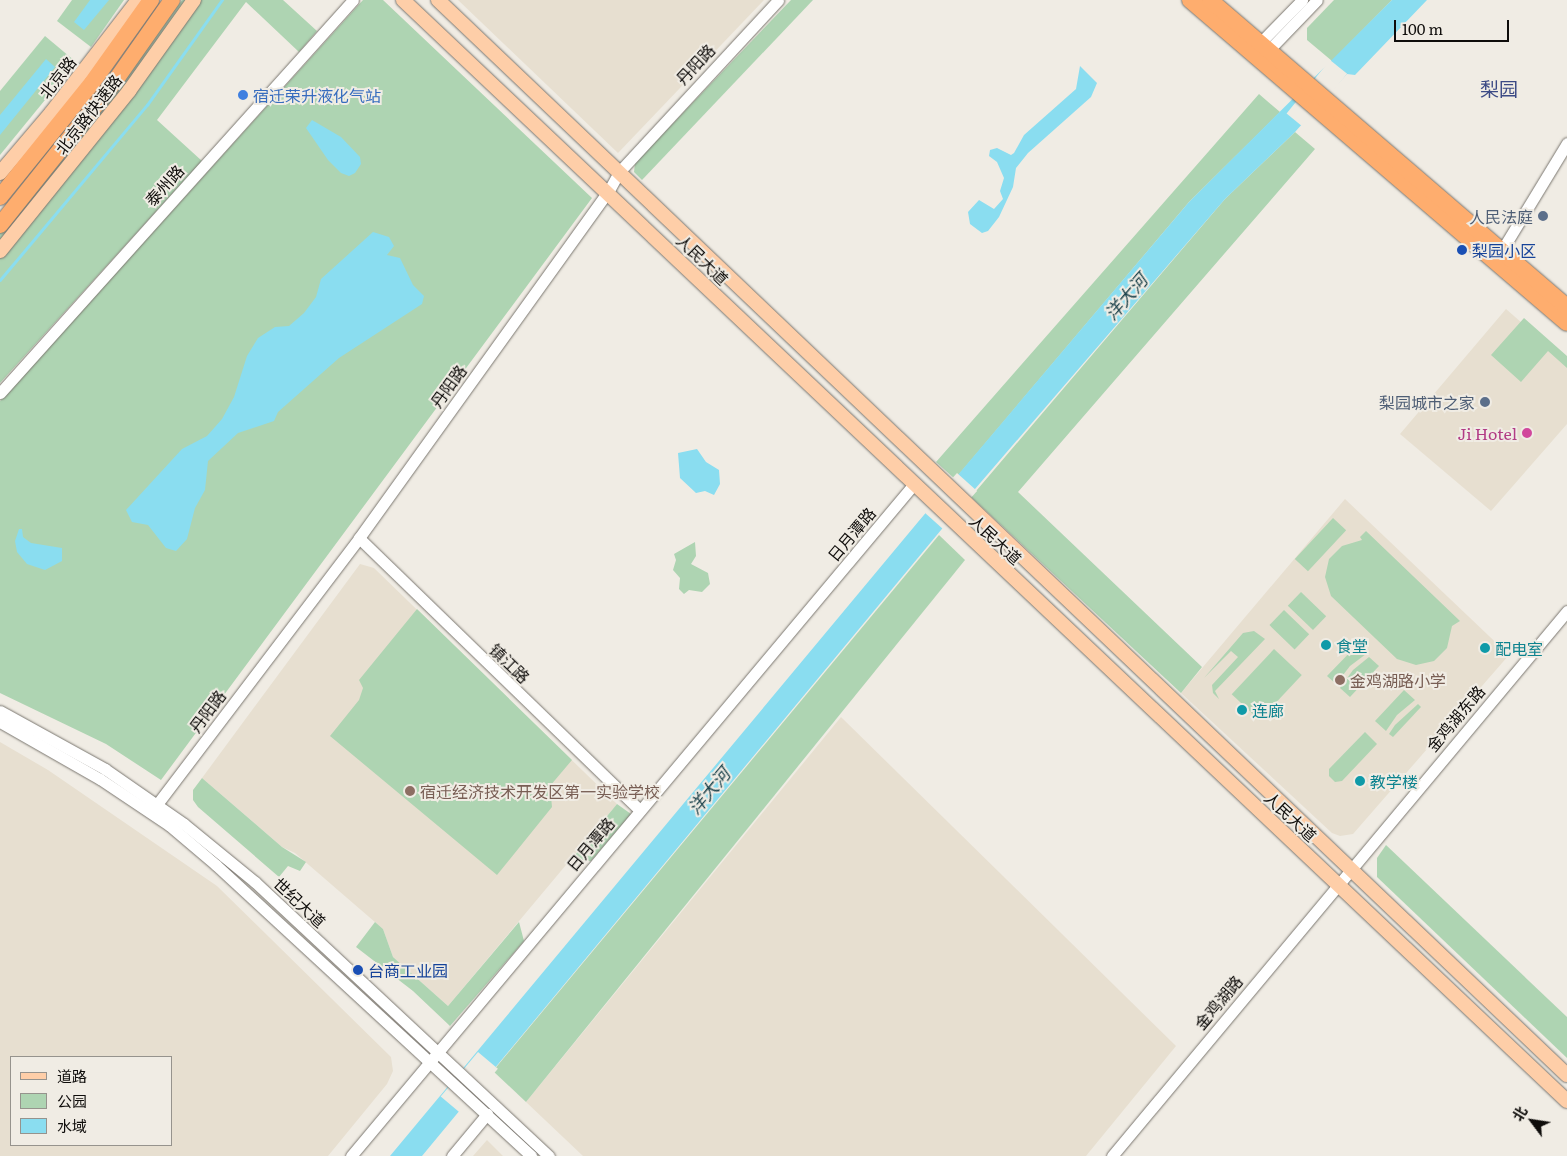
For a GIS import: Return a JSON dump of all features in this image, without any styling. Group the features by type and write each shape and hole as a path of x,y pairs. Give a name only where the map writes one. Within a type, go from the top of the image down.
{"highway":[{"name":"北京路快速路","path":"0,197 92,83 151,0"},
{"name":"北京路快速路","path":"0,225 115,82 172,0"},
{"path":"1190,0 1260,51 1498,256 1567,323"},
{"path":"1210,0 1260,51"},
{"path":"1498,256 1567,307"}],"main road":[{"name":"北京路","path":"0,173 51,112 138,0"},
{"path":"0,251 129,92 194,0"},
{"name":"人民大道","path":"403,0 608,192 913,485 1297,845 1567,1102"},
{"name":"人民大道","path":"438,0 1396,915 1567,1075"},
{"path":"654,236 658,222 671,222"},
{"path":"1297,845 1308,842 1308,831"},
{"path":"1384,928 1385,920 1396,915"}],"street":[{"name":"泰州路","path":"0,393 354,0"},
{"name":"丹阳路","path":"158,803 359,538 608,192 619,172 778,0"},
{"path":"1260,51 1302,0"},
{"path":"1260,51 1317,0"},
{"path":"1498,256 1567,144"},
{"name":"日月潭路","path":"350,1156 430,1063 913,485"},
{"name":"镇江路","path":"359,538 640,810"},
{"name":"金鸡湖东路","path":"1349,870 1567,611"},
{"name":"世纪大道","path":"0,711 158,803 255,882 549,1156"},
{"name":"世纪大道","path":"0,722 100,779 169,825 531,1156"},
{"name":"金鸡湖路","path":"1112,1156 1349,870"},
{"path":"452,1156 487,1114"}],"shaded area":[{"path":"458,0 764,0 618,153"},
{"name":"梨园城市之家","path":"1506,309 1567,362 1567,424 1491,511 1400,434"},
{"name":"金鸡湖路小学","path":"1345,499 1509,655 1353,834 1340,836 1332,833 1181,693"},
{"name":"宿迁经济技术开发区第一实验学校","path":"360,564 374,568 617,804 448,1006 393,957 383,929 295,853 282,847 202,778"},
{"path":"841,717 1176,1046 1086,1156 583,1156 526,1102"},
{"path":"0,742 48,770 217,886 391,1057 393,1071 387,1084 328,1156 0,1156"},
{"path":"487,1140 503,1156 473,1156"}],"green space":[{"path":"72,0 124,0 91,47 57,21"},
{"path":"182,0 283,0 317,31 299,52 246,2 157,120 202,161 0,383 0,233"},
{"path":"363,0 383,0 592,198 161,780 106,744 0,693 0,401"},
{"path":"791,0 813,0 642,180 634,172 635,163"},
{"path":"1334,0 1392,0 1332,61 1307,40 1307,28"},
{"path":"45,36 76,62 0,155 0,91"},
{"path":"1259,94 1280,112 1189,202 955,479 936,462"},
{"path":"1295,132 1315,149 1018,492 1202,667 1181,693 971,497 1225,199"},
{"path":"1524,318 1567,356 1567,368 1548,351 1521,382 1491,355"},
{"path":"1333,518 1346,530 1308,571 1295,559"},
{"path":"1366,531 1460,621 1452,626 1447,648 1434,661 1416,665 1397,659 1331,596 1325,577 1329,559 1342,546 1362,540 1360,537"},
{"path":"939,535 965,560 526,1102 493,1071"},
{"path":"695,542 696,556 691,564 708,573 710,584 702,592 689,590 684,594 679,589 680,578 673,570 676,560 674,554"},
{"path":"1301,592 1326,616 1313,630 1288,606"},
{"path":"417,609 572,760 550,786 552,807 497,875 330,736 359,700 363,688 359,680"},
{"path":"1284,610 1309,634 1295,649 1269,625"},
{"path":"1254,631 1265,639 1215,691 1219,699 1213,693 1212,685 1238,657 1231,651 1204,678 1243,633"},
{"path":"1357,645 1366,654 1350,666 1336,684 1327,676"},
{"path":"1274,649 1302,675 1260,720 1232,694"},
{"path":"1369,657 1379,666 1350,697 1340,688 1353,670"},
{"path":"1404,690 1415,700 1397,715 1386,731 1375,721"},
{"path":"1418,704 1421,707 1393,737 1389,734 1395,725"},
{"path":"1365,732 1377,744 1342,781 1335,782 1329,776 1329,769"},
{"path":"202,778 282,847 306,862 300,871 288,866 279,877 198,807 193,800 193,790"},
{"path":"617,804 631,814 591,861 570,861"},
{"path":"1386,845 1567,1017 1567,1058 1377,877 1377,858"},
{"path":"375,922 383,929 393,957 448,1006 519,922 524,941 450,1026 413,991 356,947"}],"water":[{"path":"90,0 109,0 84,30 74,22"},
{"name":"洋大河","path":"1392,0 1427,0 1355,75 1347,74 1295,132 1225,199 975,489 422,1156 390,1156 918,522 1189,202"},
{"path":"46,59 55,67 0,135 0,115"},
{"path":"1080,66 1097,83 1091,97 1028,153 1016,168 1013,187 999,217 988,231 982,233 970,224 968,212 979,200 994,209 1003,199 1000,191 1004,178 997,162 989,156 990,150 997,148 1011,155 1014,153 1024,135 1076,89"},
{"path":"312,120 341,137 360,157 361,164 355,173 349,176 341,173 328,160 306,128"},
{"path":"373,232 389,237 394,246 387,255 400,258 413,285 424,296 422,304 339,358 278,412 274,421 238,433 208,461 205,490 195,508 187,539 176,551 166,548 148,525 132,522 126,510 182,449 207,436 222,419 234,397 247,356 258,338 275,327 289,326 304,313 316,297 321,279"},
{"path":"697,449 706,462 719,470 720,484 714,495 705,491 696,493 680,478 678,453"},
{"path":"19,529 22,529 23,537 31,543 62,548 62,561 45,570 27,564 17,552 15,541"}],"pier":[{"path":"1330,60 1347,74 1304,127 1287,114"},
{"path":"957,473 977,491 943,529 923,511"},
{"path":"478,1052 498,1069 461,1113 441,1096"}],"waterway":[{"path":"0,280 147,105 222,0"}],"place":[{"name":"宿迁荣升液化气站","path":"243,95"},
{"name":"人民法庭","path":"1543,216"},
{"name":"梨园小区","path":"1462,250"},
{"name":"梨园城市之家","path":"1485,402"},
{"name":"Ji Hotel","path":"1527,433"},
{"name":"食堂","path":"1326,645"},
{"name":"配电室","path":"1485,648"},
{"name":"金鸡湖路小学","path":"1340,680"},
{"name":"连廊","path":"1242,710"},
{"name":"教学楼","path":"1360,781"},
{"name":"宿迁经济技术开发区第一实验学校","path":"410,791"},
{"name":"台商工业园","path":"358,970"}],"district":[{"name":"梨园","path":"1499,89"}]}
